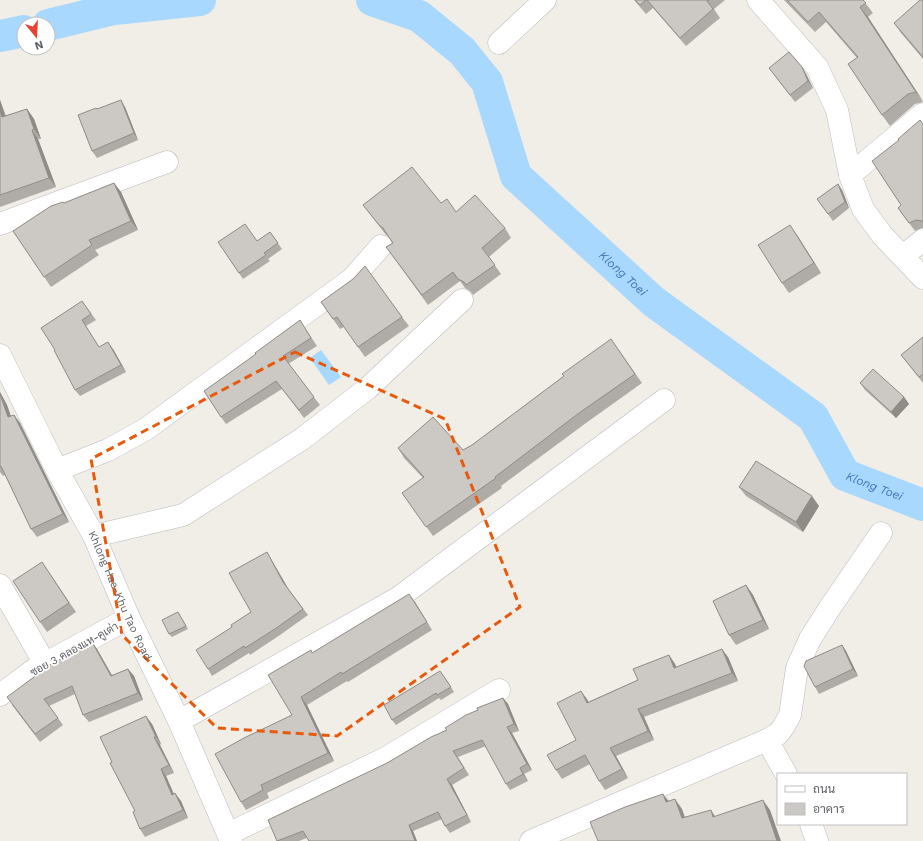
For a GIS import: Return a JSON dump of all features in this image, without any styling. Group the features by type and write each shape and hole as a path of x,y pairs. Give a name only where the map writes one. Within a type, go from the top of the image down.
{"street":[{"path":"499,43 545,0"},
{"path":"758,0 817,67 837,110 850,175 864,209 882,235 923,278"},
{"path":"850,175 923,114"},
{"path":"0,224 167,162"},
{"path":"903,256 923,240"},
{"path":"57,470 108,450 146,429 352,279 381,246"},
{"path":"94,536 183,515 302,440 368,388 462,300"},
{"name":"Khlong Hae-Khu Tao Road","path":"0,355 57,470 94,536 129,618 179,721 230,837"},
{"path":"179,721 398,598 664,400"},
{"path":"532,841 778,734 790,715 797,668 810,639 881,533"},
{"path":"0,585 45,664"},
{"name":"ซอย 3 คลองแห-คูเต่า","path":"0,695 35,669 129,618"},
{"path":"230,837 386,758 499,690"},
{"path":"767,740 785,773"},
{"path":"811,825 817,841"}],"highlighted area":[{"path":"295,352 445,419 520,607 337,736 217,728 122,635 91,459"}],"water":[{"path":"321,350 341,377 329,385 310,358"}],"building":[{"path":"635,0 646,0 640,5"},
{"path":"647,0 709,0 707,1 713,9 680,38"},
{"path":"787,0 863,0 866,3 860,7 916,92 908,94 882,115 848,64 858,57 819,12 808,22"},
{"path":"920,0 923,0 923,57 894,23"},
{"path":"789,52 802,67 808,81 790,95 769,68"},
{"path":"121,100 134,133 92,151 78,115"},
{"path":"27,109 34,129 32,130 49,178 0,195 0,110 2,117"},
{"path":"920,120 923,124 923,221 916,220 909,223 898,208 901,205 872,161 899,140 898,139"},
{"path":"412,167 441,203 447,199 456,212 475,195 505,228 482,248 495,265 466,285 458,279 453,272 422,295 386,247 393,243 383,228 363,205"},
{"path":"114,183 131,221 89,240 92,245 44,277 13,231 51,206 64,203"},
{"path":"838,184 845,202 828,214 817,199"},
{"path":"245,224 257,241 270,232 278,243 264,253 266,255 239,273 218,242"},
{"path":"790,225 814,263 782,283 758,245"},
{"path":"365,266 402,317 358,347 337,317 333,319 321,302 353,279"},
{"path":"82,301 91,314 82,320 99,347 108,342 121,365 75,390 55,350 41,328"},
{"path":"300,320 311,338 283,356 314,397 299,410 276,381 221,417 204,391"},
{"path":"923,337 923,374 919,377 901,355"},
{"path":"611,339 635,374 579,413 495,477 496,478 426,527 402,493 424,477 398,448 433,417 463,450 472,445 564,376 562,374"},
{"path":"873,369 904,397 891,412 860,383"},
{"path":"0,394 8,417 14,415 63,514 31,529 1,466 0,467"},
{"path":"756,461 812,496 796,522 739,487"},
{"path":"267,552 283,582 303,609 245,648 244,646 208,669 196,650 232,627 231,625 251,612 229,573"},
{"path":"42,562 69,603 40,622 13,581"},
{"path":"746,585 763,620 729,635 713,601"},
{"path":"409,594 427,622 342,674 341,672 301,697 328,753 261,785 263,790 241,802 215,754 292,715 268,675 311,650 312,653"},
{"path":"178,612 186,626 169,634 162,620"},
{"path":"92,642 111,676 128,669 138,693 83,715 72,686 44,699 58,718 35,734 7,697 38,674 37,672"},
{"path":"842,645 853,669 815,687 804,666 806,661"},
{"path":"722,649 732,673 638,709 648,731 610,748 622,769 599,781 585,755 556,770 547,755 576,740 557,703 581,691 587,703 638,680 633,669 669,655 674,668"},
{"path":"440,671 451,687 437,695 436,693 392,720 384,705"},
{"path":"503,698 514,724 507,727 527,764 520,768 523,774 506,784 482,740 453,751 464,768 447,779 467,815 445,826 438,812 409,825 415,841 309,841 303,831 277,841 268,820 387,763 431,737 447,730 445,728 466,715 478,710 477,708"},
{"path":"146,716 156,737 154,737 169,765 161,769 172,795 175,793 183,810 140,829 133,812 135,811 110,763 112,762 100,737"},
{"path":"663,794 666,802 675,799 682,818 711,810 713,817 763,800 777,841 598,841 590,822 625,807"}],"waterway":[{"name":"Klong Toei","path":"56,23 114,9 200,0"},
{"name":"Klong Toei","path":"372,0 419,16 462,51 487,82 516,176 654,302 813,417 845,475 923,505"},
{"name":"Klong Toei","path":"0,36 16,33"}]}
